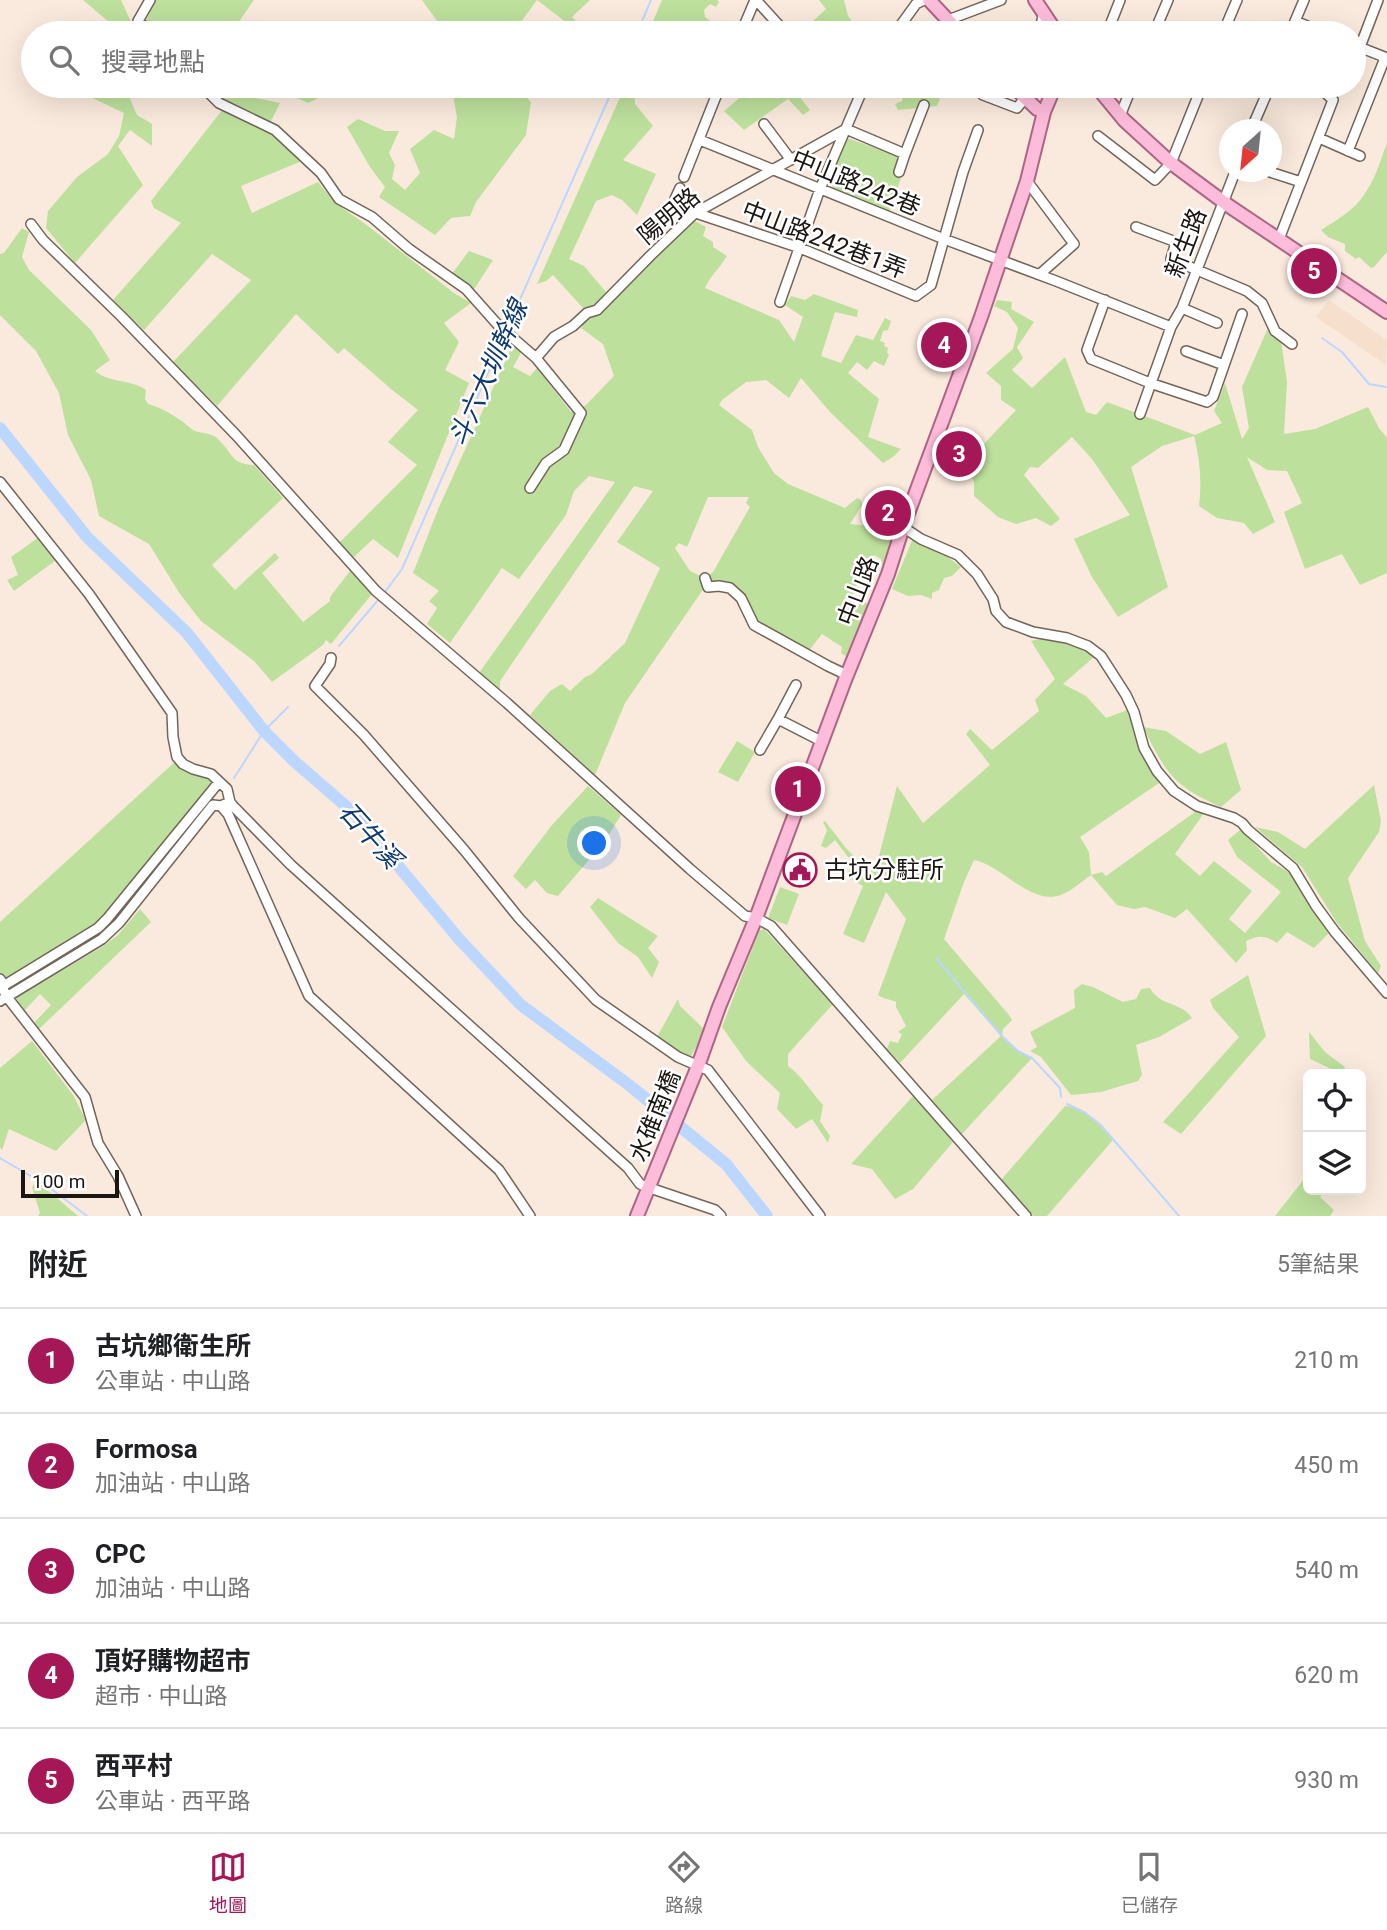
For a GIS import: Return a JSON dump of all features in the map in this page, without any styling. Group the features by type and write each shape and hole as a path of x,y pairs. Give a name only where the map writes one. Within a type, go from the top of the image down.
{"main road":[{"path":"927,0 947,20"},
{"path":"1035,0 1050,21"},
{"path":"1031,98 1037,109 1044,112"},
{"name":"中山路","path":"698,1066 888,574 981,317 1027,181 1050,98"},
{"path":"1106,98 1120,116 1171,163 1387,312"},
{"name":"水碓南橋","path":"637,1216 698,1066"}],"street":[{"path":"138,21 150,0"},
{"path":"746,21 755,0 775,21"},
{"path":"904,21 916,5 927,0"},
{"path":"947,20 1001,0"},
{"path":"1112,21 1121,0"},
{"path":"1159,21 1168,0"},
{"path":"1228,21 1237,0"},
{"path":"1295,21 1304,0"},
{"path":"1366,26 1378,0"},
{"path":"1042,21 1044,12"},
{"path":"1348,151 1386,58 1366,50"},
{"path":"214,98 219,103 275,130 321,173 339,199 372,218 409,249 466,289 498,325 536,358 581,413 564,450 546,463 530,488"},
{"path":"684,177 716,98"},
{"path":"779,302 820,189 859,98"},
{"path":"991,98 1017,108 1023,98"},
{"path":"1120,116 1127,98"},
{"path":"1098,136 1155,180 1171,163 1197,98"},
{"path":"1256,119 1265,98"},
{"path":"1279,239 1333,100 1331,98"},
{"path":"899,172 924,105"},
{"path":"764,124 790,160"},
{"path":"846,129 905,154"},
{"name":"陽明路","path":"536,358 554,337 573,326 587,313 597,310 695,213 846,129"},
{"path":"944,239 978,130"},
{"path":"1319,138 1360,156"},
{"name":"中山路242巷","path":"700,140 1171,327"},
{"path":"1282,176 1301,183"},
{"path":"1027,181 1074,244 1040,274"},
{"name":"新生路","path":"1140,414 1171,327 1182,308 1231,182"},
{"path":"680,188 676,199 678,205 695,213"},
{"name":"中山路242巷1弄","path":"695,213 800,248 916,296 931,285 944,239"},
{"path":"31,224 43,240 236,435 379,594 507,703 745,916 757,918 771,926 1026,1216"},
{"path":"1136,227 1177,242 1171,259 1247,291 1262,303 1275,331 1292,344"},
{"path":"1105,300 1088,354 1096,362 1207,402 1213,397 1242,314"},
{"path":"1182,308 1217,323"},
{"path":"1186,352 1224,365"},
{"path":"0,482 100,609 172,713 177,757 183,764 211,774 227,789 228,814 309,996 499,1170 530,1216"},
{"path":"903,527 921,539 957,555 977,574 993,599 996,611 1006,622 1032,632 1078,642 1101,656 1126,695 1144,748 1157,771 1174,791 1197,806 1242,823 1293,868 1335,932 1387,993"},
{"path":"705,578 708,587 730,589 741,598 754,625 848,675"},
{"path":"331,658 330,664 315,686 378,750 519,918 596,1000 678,1057 708,1070 820,1216"},
{"path":"760,750 796,685"},
{"path":"778,719 823,742"},
{"path":"136,1216 98,1143 85,1097 4,999 1,985 98,928 219,782"},
{"path":"4,999 102,939 119,923 213,805 227,802"},
{"path":"227,802 291,864 618,1159 640,1184 650,1185 715,1210 722,1216"}],"shaded area":[{"path":"1329,300 1387,340 1386,365 1316,317"}],"green space":[{"path":"83,0 121,0 131,21 108,21"},
{"path":"156,0 254,0 239,21 146,21"},
{"path":"422,0 537,0 522,21 437,21"},
{"path":"537,0 590,0 572,17 576,21 564,21"},
{"path":"662,0 719,2 716,7 710,4 704,10 705,17 710,21 653,21"},
{"path":"819,0 844,0 852,21 813,21 826,9"},
{"path":"92,98 130,98 137,115 152,124 152,146 130,130 118,146 143,185 75,263 46,228 48,211 77,177 108,154 119,136 124,113"},
{"path":"221,98 256,98 280,103 270,123"},
{"path":"297,98 319,98 308,103"},
{"path":"453,98 527,98 531,102 526,135 476,202 470,216 451,218 435,235 379,197 385,187 347,127 358,119 385,131 399,131 389,153 395,165 392,179 405,190 420,173 410,149 434,130 454,139 457,117"},
{"path":"620,98 635,98 635,104 653,126 623,160 656,174 637,215 622,200 612,195 596,201 569,259 584,266 606,292 595,305 583,308 553,275 537,284"},
{"path":"739,98 800,98 810,110 803,115 788,99 744,130 724,111"},
{"path":"903,98 940,98 937,106 898,110 895,104"},
{"path":"223,109 274,133 302,161 241,186 252,213 318,182 334,202 471,303 444,323 459,342 445,370 469,383 398,558 373,539 354,557 339,543 417,465 388,442 418,410 344,348 338,354 296,314 217,406 173,362 251,280 212,254 144,330 113,300 181,223 154,208 151,201"},
{"path":"847,138 901,157 902,175 889,213 833,189 829,176"},
{"path":"1387,143 1387,252 1371,268 1359,257 1356,259 1345,251 1345,244 1328,237 1321,230 1346,214 1363,197 1373,180"},
{"path":"693,220 706,227 703,236 727,256 705,288 779,320 794,342 803,317 785,305 791,296 805,300 814,294 858,310 857,317 835,312 821,356 841,363 856,335 873,340 885,318 891,321 888,330 883,331 880,341 888,348 889,355 884,366 874,361 867,370 857,362 848,373 879,399 868,437 901,449 883,463 830,412 801,378 789,398 766,380 746,382 722,400 719,405 752,430 758,447 774,473 788,484 845,508 857,498 861,500 862,505 850,524 881,527 894,537 882,566 881,559 874,555 866,561 852,597 871,605 850,659 841,653 842,647 822,634 808,652 757,623 731,585 717,581 704,588 625,703 595,775 530,715 550,691 562,684 570,691 625,643 660,568 617,542 653,491 634,486 500,681 500,692 479,673 615,482 589,476 574,491 566,515 519,579 502,568 450,643 427,624 437,608 429,601 439,591 413,573 439,507 513,344 522,351 513,367 530,376 537,368 571,412 586,405 614,376 603,344 581,328 588,317 601,310","holes":["708,497 749,497 746,503 750,507 713,572 705,578 690,571 675,548 679,543 687,547"]},
{"path":"22,228 29,232 22,257 29,270 91,330 110,360 95,371 146,390 145,399 148,404 170,413 195,431 217,438 233,458 241,463 254,465 283,498 212,565 235,590 275,553 279,558 262,573 303,622 330,601 330,597 350,571 372,594 331,644 326,640 323,645 272,682 254,661 201,621 180,594 149,544 99,516 91,480 68,435 59,393 36,351 0,315 0,254 4,253"},
{"path":"469,251 493,260 473,291 451,275"},
{"path":"997,300 1012,302 1011,309 1034,322 1017,347 1023,358 1012,370 1032,388 1065,357 1086,412 1096,415 1107,402 1195,435 1222,423 1214,411 1225,383 1242,439 1249,428 1242,387 1267,330 1281,341 1287,382 1284,434 1315,429 1368,407 1387,438 1387,573 1360,585 1342,554 1305,569 1284,512 1302,503 1287,471 1267,470 1247,457 1275,522 1253,534 1244,523 1217,518 1199,506 1200,471 1194,436 1162,446 1131,467 1168,587 1118,617 1092,577 1074,539 1130,515 1092,459 1072,437 1038,468 1030,467 1024,475 1060,519 1051,526 1036,518 1016,524 998,517 974,496 974,483 969,467 978,443 982,446 1016,410 1001,400 1001,386 986,373 1013,349 1018,328 1007,312 994,306"},
{"path":"42,535 59,558 14,591 7,580 18,575 11,557"},
{"path":"913,538 942,553 961,567 952,576 944,578 939,590 932,593 932,599 921,595 908,596 892,589"},
{"path":"1039,639 1068,644 1094,657 1063,684 1086,696 1106,718 1130,709 1162,781 1080,837 1089,852 1091,875 1063,894 1052,897 1029,891 974,860 944,939 1012,1020 1003,1029 1002,1037 1018,1051 1032,1058 962,1134 932,1100 1001,1036 964,994 900,1063 887,1049 890,1041 898,1043 902,1034 898,1032 906,1026 896,1002 878,995 906,919 886,892 864,943 843,934 863,886 847,877 852,859 835,840 826,848 821,846 827,830 823,822 825,821 870,873 877,864 897,786 923,823 990,765 966,734 970,729 992,750 1039,711 1035,700 1055,679 1031,641"},
{"path":"1143,727 1166,731 1200,754 1226,742 1241,790 1221,807 1192,792 1165,767"},
{"path":"737,741 755,752 738,782 718,772"},
{"path":"178,759 219,782 108,915 92,929 6,983 0,972 0,922"},
{"path":"1374,785 1381,821 1379,832 1348,878 1365,941 1381,966 1378,973 1337,923 1302,867 1255,827 1278,832 1305,849"},
{"path":"588,786 621,815 605,841 558,896 547,893 535,880 526,889 513,876 552,825"},
{"path":"1195,812 1204,813 1175,854 1200,876 1214,861 1252,891 1229,919 1245,933 1281,892 1237,857 1228,840 1241,829 1271,862 1292,874 1311,909 1330,932 1314,948 1287,932 1277,943 1265,937 1255,938 1246,941 1247,950 1236,963 1187,909 1175,918 1145,907 1134,909 1117,905 1091,875 1102,872 1106,876"},
{"path":"780,887 799,894 787,925 768,918"},
{"path":"598,898 658,936 648,948 659,962 652,978 638,957 618,943 590,907"},
{"path":"140,909 151,922 38,1030 33,1024 51,1005 40,994 25,1010 16,998 102,947 118,935"},
{"path":"764,929 833,1004 788,1054 788,1066 823,1105 820,1121 830,1136 828,1143 812,1119 796,1129 777,1109 780,1093 746,1061 722,1027 759,931"},
{"path":"1248,975 1266,1036 1181,1134 1163,1122 1239,1037 1213,1008 1210,1000"},
{"path":"1082,984 1123,1002 1136,999 1141,989 1150,988 1159,998 1182,1009 1192,1018 1159,1037 1136,1045 1142,1075 1138,1081 1101,1092 1071,1095 1041,1057 1030,1051 1037,1047 1030,1032 1075,1008 1074,990"},
{"path":"678,999 680,1006 705,1030 690,1058 657,1037"},
{"path":"1309,1032 1325,1052 1345,1067 1331,1069 1310,1059"},
{"path":"32,1041 73,1095 86,1120 56,1151 9,1129 2,1150 0,1068"},
{"path":"913,1096 953,1142 913,1189 895,1199 872,1169 851,1164"},
{"path":"1065,1106 1086,1114 1113,1140 1047,1216 1033,1216 1001,1180"},
{"path":"1303,1180 1303,1195 1321,1195 1320,1197 1334,1210 1330,1216 1275,1216"},
{"path":"37,1181 78,1216 38,1216 40,1213 32,1187"}],"waterway":[{"name":"斗六大圳幹線","path":"642,21 651,0"},
{"name":"斗六大圳幹線","path":"507,329 609,98"},
{"name":"斗六大圳幹線","path":"385,592 402,569 505,334"},
{"path":"1322,338 1342,352 1369,384 1387,387"},
{"name":"石牛溪","path":"0,428 87,537 187,633 264,731 355,814 459,939 521,1005 629,1085 726,1164 767,1216"},
{"name":"斗六大圳幹線","path":"339,646 379,599"},
{"name":"斗六大圳幹線","path":"234,778 264,731 288,707"},
{"name":"斗六大圳幹線","path":"110,922 157,869"},
{"path":"937,959 1002,1036 1018,1051 1032,1058 1060,1088 1061,1097"},
{"path":"1067,1104 1100,1124 1179,1216"},
{"path":"0,1158 46,1185 87,1216"}],"place":[{"name":"西平村","path":"1314,271"},
{"name":"頂好購物超市","path":"944,345"},
{"name":"CPC","path":"959,454"},
{"name":"Formosa","path":"888,513"},
{"name":"古坑鄉衛生所","path":"798,789"},
{"name":"古坑分駐所","path":"800,870"}]}
